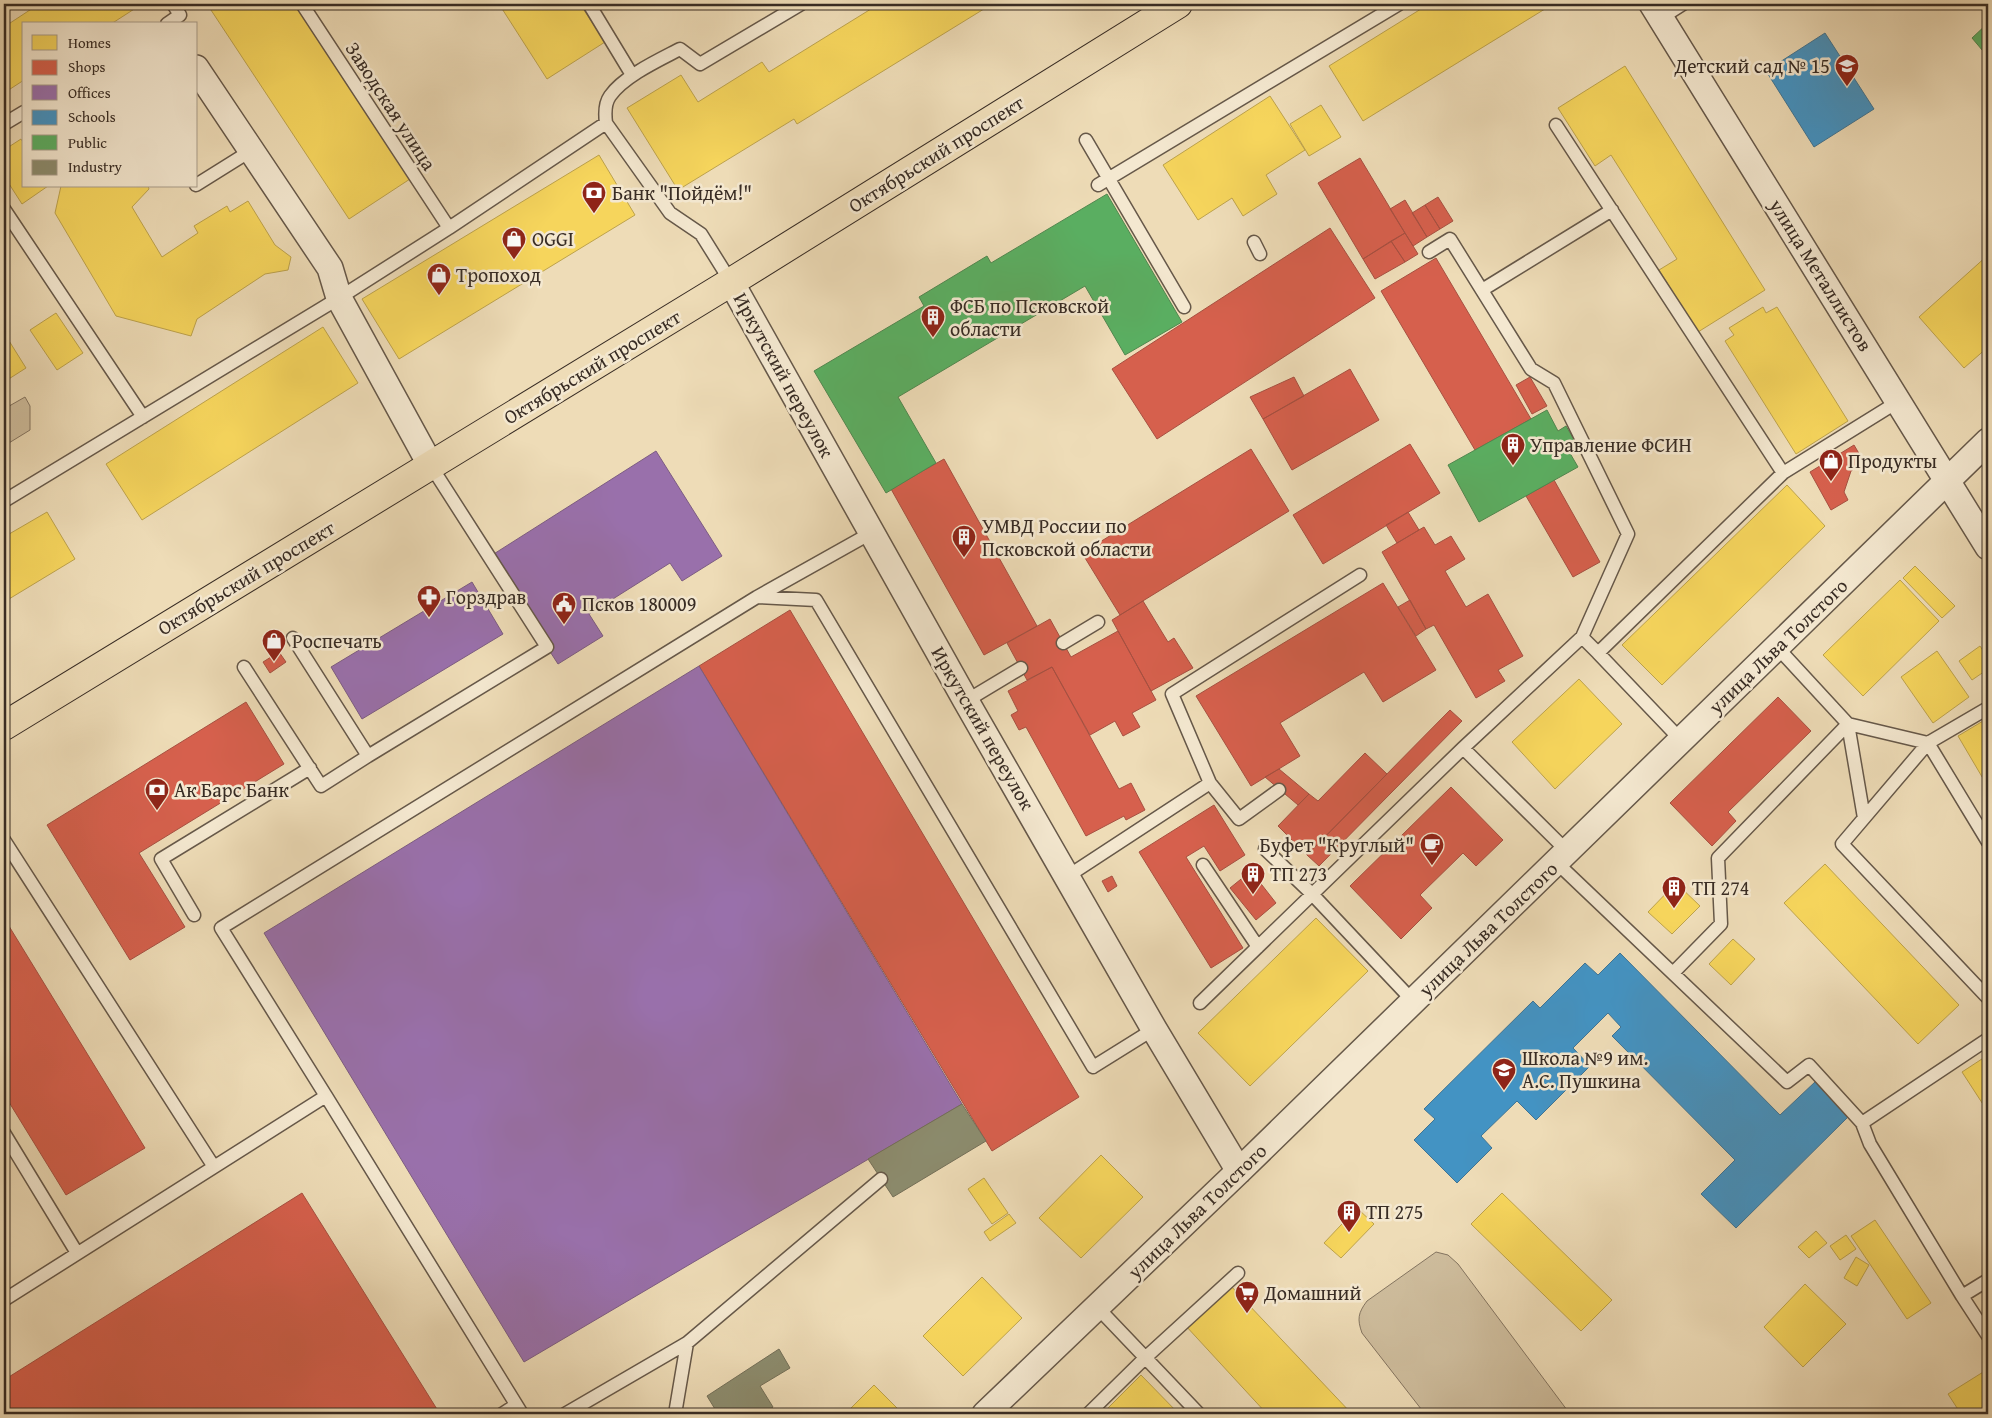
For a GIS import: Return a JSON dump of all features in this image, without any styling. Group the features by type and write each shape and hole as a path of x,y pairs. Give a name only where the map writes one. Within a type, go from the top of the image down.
{"main road":[{"name":"Октябрьский проспект","path":"4,726 732,282 1178,4"}],"street":[{"name":"улица Металлистов","path":"1656,11 1988,547"},
{"path":"198,71 330,268 339,298 431,466"},
{"name":"Иркутский переулок","path":"732,282 966,701 1154,1029 1239,1171"},
{"name":"улица Льва Толстого","path":"985,1414 1239,1171 1988,441"}],"lane":[{"path":"170,22 180,15 173,4"},
{"name":"Заводская улица","path":"302,4 449,228"},
{"path":"589,4 632,75"},
{"path":"732,282 701,234 670,213 606,123 605,114 609,97 632,75 680,49 700,64 800,4"},
{"path":"1098,185 1399,4"},
{"path":"1656,11 1683,4"},
{"path":"4,124 22,113"},
{"path":"4,501 339,298 449,228 606,123"},
{"path":"1556,125 1783,473"},
{"path":"1086,140 1184,307"},
{"path":"198,185 252,150"},
{"path":"4,209 143,417"},
{"path":"1482,290 1612,210"},
{"path":"1200,1003 1463,748 1582,637 1628,534 1554,383 1531,369 1450,239 1428,252"},
{"path":"1254,242 1260,254"},
{"path":"1598,653 1783,473 1899,401"},
{"path":"244,667 321,786 547,647 431,466"},
{"path":"502,1414 519,1410 221,928 757,597 871,532"},
{"path":"1280,790 1239,819 1210,783 1172,694 1360,575"},
{"path":"757,597 816,600 1092,1067 1154,1029"},
{"path":"1064,643 1098,622"},
{"path":"1582,637 1681,740"},
{"path":"293,638 368,756"},
{"path":"1777,647 1848,724 1864,818"},
{"path":"966,701 1021,668"},
{"path":"1988,708 1928,743 1842,844 1988,998"},
{"path":"1848,724 1928,743 1988,842"},
{"path":"1673,973 1721,924 1718,858 1848,724"},
{"path":"1463,748 1562,857 1673,973 1787,1082 1809,1065 1862,1123 1870,1144 1988,1336"},
{"path":"194,915 161,859 310,768"},
{"path":"1068,876 1210,783"},
{"path":"4,840 214,1167"},
{"path":"1265,850 1312,894 1413,1001"},
{"path":"1203,865 1258,947"},
{"path":"1862,1123 1988,1039"},
{"path":"4,1300 326,1096"},
{"path":"4,1133 77,1253"},
{"path":"565,1414 687,1343 881,1179"},
{"path":"1088,1414 1145,1358 1238,1273"},
{"path":"1962,1296 1988,1280"},
{"path":"1097,1307 1198,1414"},
{"path":"675,1414 687,1343"}],"shaded area":[{"path":"25,397 30,406 30,430 4,446 4,409"},
{"path":"1436,1252 1448,1255 1458,1264 1570,1414 1425,1414 1362,1333 1359,1316 1367,1301"}],"building: Homes":[{"path":"39,4 142,4 114,22 22,22 22,81 4,93 4,27"},
{"path":"207,4 295,4 410,179 349,219"},
{"path":"499,4 580,4 605,42 547,79"},
{"path":"879,4 992,4 797,124 794,119 678,190 627,108 681,75 698,102 762,62 769,72"},
{"path":"1429,4 1553,4 1363,121 1329,66"},
{"path":"1625,66 1765,290 1698,332 1659,270 1677,259 1611,155 1595,166 1558,108"},
{"path":"1270,96 1305,150 1266,175 1277,194 1243,216 1232,198 1198,220 1163,165"},
{"path":"1321,105 1341,137 1309,156 1290,124"},
{"path":"21,139 22,188 45,188 22,204 4,176 4,150"},
{"path":"599,155 635,215 399,359 362,299"},
{"path":"61,188 149,188 132,207 162,257 198,233 194,226 227,206 230,212 248,201 275,245 291,257 288,270 265,274 197,319 191,336 116,316 55,213"},
{"path":"1988,255 1988,347 1964,368 1919,317"},
{"path":"1763,307 1766,313 1777,307 1848,421 1796,454 1725,341 1734,335 1729,328"},
{"path":"56,313 83,353 57,370 30,330"},
{"path":"323,327 358,383 142,520 106,464"},
{"path":"6,336 26,368 4,382 4,337"},
{"path":"1787,485 1825,526 1662,685 1622,645"},
{"path":"47,512 75,559 4,602 4,537"},
{"path":"1915,566 1955,606 1942,618 1903,578"},
{"path":"1900,580 1939,621 1863,696 1823,655"},
{"path":"1980,646 1988,658 1988,669 1972,680 1959,661"},
{"path":"1937,651 1969,697 1933,723 1901,677"},
{"path":"1579,679 1622,724 1555,789 1512,742"},
{"path":"1988,718 1988,787 1958,736"},
{"path":"1825,864 1959,1005 1918,1044 1784,903"},
{"name":"ТП 274","path":"1676,883 1700,906 1672,934 1648,912"},
{"path":"1316,918 1368,971 1250,1086 1198,1033"},
{"path":"1733,939 1755,959 1731,985 1709,964"},
{"path":"1988,1055 1988,1112 1962,1072"},
{"path":"1101,1155 1143,1197 1081,1258 1039,1218"},
{"path":"984,1178 1008,1213 992,1224 968,1189"},
{"path":"1502,1193 1612,1300 1581,1331 1471,1224"},
{"name":"ТП 275","path":"1357,1208 1374,1224 1341,1258 1324,1243"},
{"path":"1009,1214 1016,1223 990,1241 984,1232"},
{"path":"1875,1220 1931,1303 1907,1319 1851,1236"},
{"path":"1816,1231 1827,1243 1809,1258 1798,1247"},
{"path":"1846,1235 1856,1249 1840,1260 1830,1246"},
{"path":"1856,1257 1869,1265 1857,1286 1844,1278"},
{"path":"982,1277 1022,1318 963,1376 923,1336"},
{"path":"1229,1284 1352,1414 1267,1414 1185,1325"},
{"path":"1805,1284 1846,1324 1803,1367 1764,1327"},
{"path":"1988,1369 1988,1414 1961,1414 1948,1394"},
{"path":"1141,1375 1179,1414 1102,1414"},
{"path":"874,1385 903,1414 845,1414"},
{"path":"1957,1409 1961,1414 1949,1414"}],"building: Shops":[{"path":"1360,158 1405,233 1363,259 1318,183"},
{"path":"1438,197 1453,221 1440,229 1425,205"},
{"path":"1405,200 1427,237 1413,246 1390,209"},
{"path":"1425,205 1440,229 1427,237 1412,213"},
{"path":"1330,228 1375,298 1157,439 1112,369"},
{"path":"1405,233 1418,254 1405,262 1391,241"},
{"path":"1391,241 1405,262 1375,279 1363,259"},
{"path":"1436,258 1531,419 1475,450 1381,291"},
{"path":"1350,369 1379,420 1292,470 1263,419"},
{"path":"1294,377 1304,396 1263,419 1250,397"},
{"path":"1530,377 1547,406 1532,414 1516,385"},
{"path":"1410,444 1440,493 1323,564 1293,515"},
{"name":"Продукты","path":"1854,445 1864,462 1851,471 1844,492 1848,500 1831,510 1810,472"},
{"path":"1251,449 1289,511 1120,615 1082,553"},
{"name":"УМВД России по Псковской области","path":"944,459 1037,626 984,655 891,489"},
{"path":"1554,480 1600,562 1573,577 1526,496"},
{"path":"1408,512 1419,530 1397,543 1386,525"},
{"path":"1424,527 1435,545 1451,536 1465,559 1445,571 1466,607 1488,594 1523,656 1498,670 1505,681 1476,698 1434,625 1426,629 1382,552"},
{"path":"1383,583 1436,670 1383,702 1364,672 1280,723 1300,756 1251,786 1196,696"},
{"path":"1410,600 1426,629 1416,636 1398,607"},
{"path":"1143,601 1168,642 1174,638 1193,668 1151,691 1112,620"},
{"path":"790,610 1079,1097 992,1151 699,666"},
{"path":"1050,619 1071,657 1118,631 1156,700 1132,713 1140,727 1123,736 1115,721 1090,735 1052,667 1027,680 1007,643"},
{"name":"Роспечать","path":"279,652 286,662 270,673 263,662"},
{"path":"1052,667 1119,789 1131,783 1145,810 1126,820 1124,816 1086,836 1026,727 1019,730 1011,715 1018,711 1008,691"},
{"path":"1778,697 1811,731 1728,812 1736,821 1712,846 1670,803"},
{"path":"246,702 284,764 139,853 185,927 130,960 47,825"},
{"path":"1450,710 1462,721 1319,866 1307,855"},
{"path":"1365,753 1387,774 1307,855 1278,826 1309,794 1318,801"},
{"path":"1279,769 1309,794 1298,805 1265,777"},
{"path":"1451,787 1503,840 1476,866 1463,853 1420,895 1432,908 1401,939 1350,886"},
{"path":"1214,805 1245,855 1220,871 1204,846 1186,857 1243,948 1211,968 1139,852"},
{"name":"ТП 273","path":"1251,871 1276,903 1256,920 1230,888"},
{"path":"1112,876 1117,886 1108,892 1102,881"},
{"path":"4,918 145,1148 66,1195 4,1094"},
{"path":"302,1193 440,1414 4,1414 4,1380"}],"building: Offices":[{"path":"656,451 722,556 682,581 670,563 589,614 603,636 558,664 489,557"},
{"path":"472,582 503,634 362,719 331,667"},
{"path":"699,666 962,1104 524,1362 264,933"}],"building: Schools":[{"path":"1825,33 1874,109 1814,147 1766,71"},
{"name":"Школа №9 им. А.С. Пушкина","path":"1620,953 1780,1115 1816,1081 1850,1115 1736,1228 1701,1194 1735,1160 1612,1036 1621,1027 1608,1013 1573,1048 1590,1066 1536,1120 1517,1101 1481,1136 1492,1148 1457,1183 1414,1140 1435,1119 1424,1109 1533,1001 1540,1008 1585,963 1598,975"}],"building: Public":[{"path":"1988,23 1988,57 1972,38"},
{"name":"ФСБ по Псковской области","path":"1107,194 1182,322 1125,355 1085,286 898,397 936,463 886,493 814,371 924,306 919,297 987,256 991,263"},
{"name":"Управление ФСИН","path":"1547,410 1558,431 1566,426 1576,443 1567,448 1578,467 1479,522 1448,465"}],"building: Industry":[{"path":"962,1104 986,1141 893,1197 868,1159"},
{"path":"779,1349 790,1368 760,1386 773,1407 763,1414 718,1414 707,1396"}],"place":[{"name":"Детский сад № 15","path":"1847,87"},
{"name":"Банк \"Пойдём!\"","path":"594,214"},
{"name":"OGGI","path":"514,260"},
{"name":"Тропоход","path":"439,296"},
{"name":"ФСБ по Псковской области","path":"933,338"},
{"name":"Управление ФСИН","path":"1513,466"},
{"name":"Продукты","path":"1831,482"},
{"name":"УМВД России по Псковской области","path":"964,558"},
{"name":"Горздрав","path":"429,618"},
{"name":"Псков 180009","path":"564,625"},
{"name":"Роспечать","path":"274,662"},
{"name":"Ак Барс Банк","path":"157,811"},
{"name":"Буфет \"Круглый\"","path":"1432,866"},
{"name":"ТП 273","path":"1253,895"},
{"name":"ТП 274","path":"1674,909"},
{"name":"Школа №9 им. А.С. Пушкина","path":"1504,1091"},
{"name":"ТП 275","path":"1349,1233"},
{"name":"Домашний","path":"1247,1314"}]}
